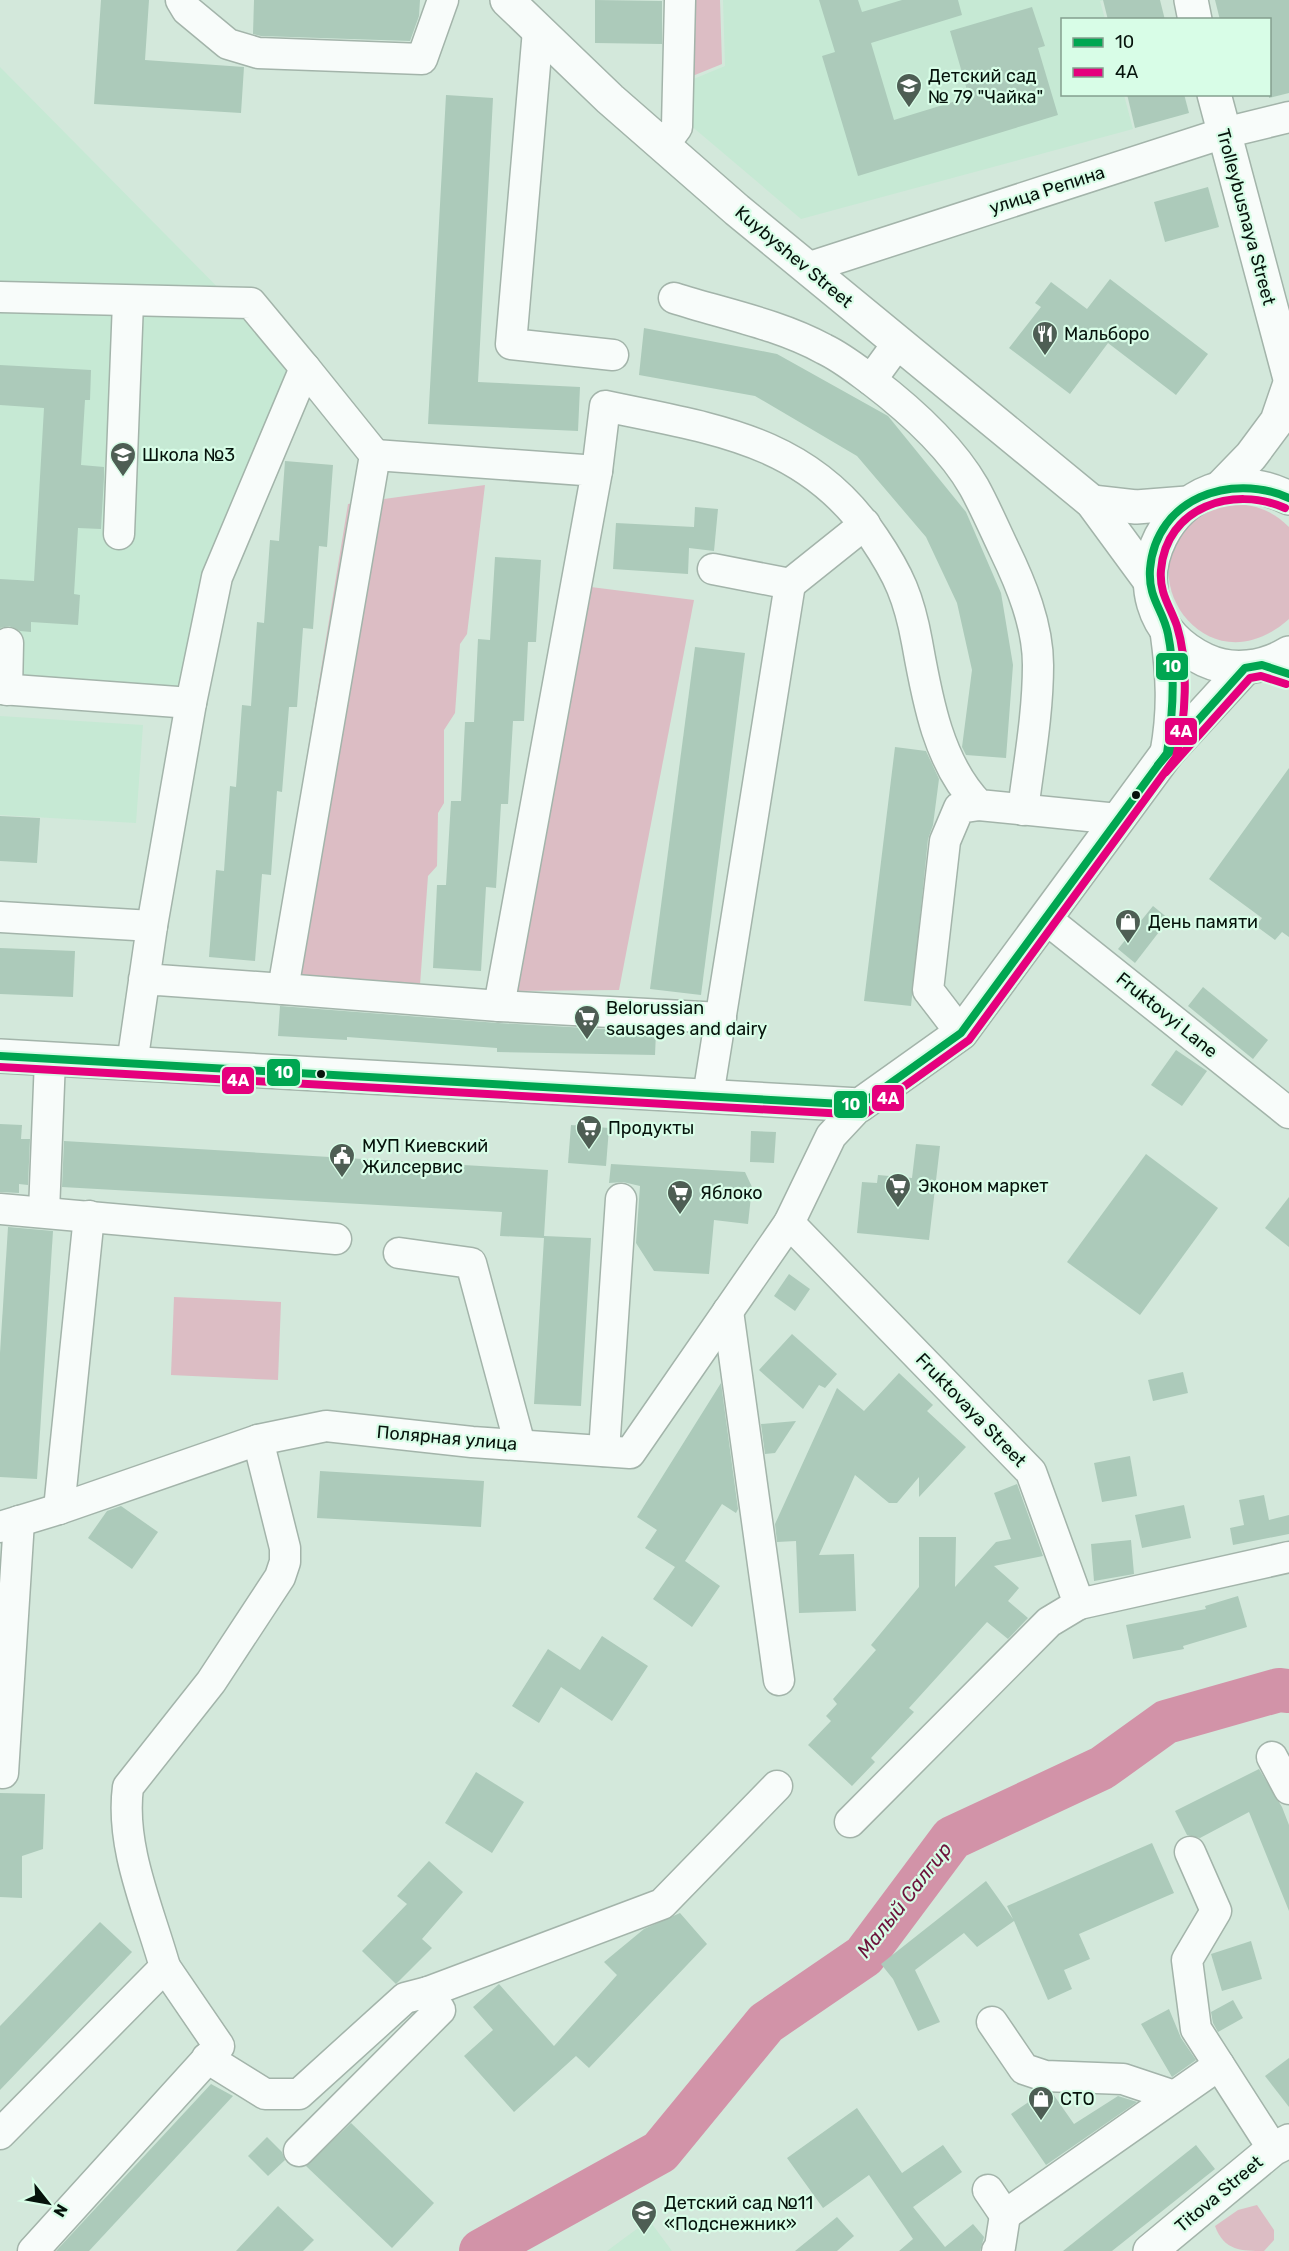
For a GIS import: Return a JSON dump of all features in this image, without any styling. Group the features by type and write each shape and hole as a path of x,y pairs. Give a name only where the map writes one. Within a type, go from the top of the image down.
{"main road":[{"name":"Kuybyshev Street","path":"507,0 663,146 807,268 1092,502 1150,581"},
{"path":"1191,0 1195,18"},
{"name":"Trolleybusnaya Street","path":"1215,96 1289,375"},
{"path":"1220,488 1251,456 1277,422 1289,386"},
{"path":"1092,502 1136,507 1187,503 1220,488 1255,486 1289,496"},
{"path":"1167,753 1173,717 1173,678 1167,631 1152,598 1151,563 1163,529 1187,503"},
{"path":"1167,631 1186,649 1210,662 1271,665"},
{"path":"0,1056 860,1105 961,1033 1167,753 1271,665"},
{"name":"Titova Street","path":"1150,2251 1281,2145"}],"street":[{"path":"181,0 188,10 228,44 258,53 422,59 443,0"},
{"path":"663,146 678,127 680,0"},
{"path":"538,30 511,344 613,355"},
{"name":"улица Репина","path":"807,268 1224,133 1289,117"},
{"path":"0,297 128,302 251,303 375,455 597,471"},
{"path":"674,298 760,323 825,349 902,404 937,439 973,486 1016,574 1029,610 1038,663 1023,810"},
{"path":"119,534 128,302"},
{"path":"871,380 898,343"},
{"path":"132,1064 152,926 191,703 217,578 304,368"},
{"path":"499,1006 597,471 605,406 705,427 755,444 796,462 829,484 865,524 895,570 910,606 929,708 962,787 979,806"},
{"path":"282,988 375,455"},
{"path":"708,1096 790,584 865,524"},
{"path":"713,569 790,584"},
{"path":"8,643 3,689 191,703"},
{"path":"961,1033 928,990 945,841 959,808 979,806 1118,819"},
{"path":"0,917 152,926"},
{"name":"Fruktovyi Lane","path":"1045,918 1289,1113"},
{"path":"144,979 499,1006 721,1018"},
{"path":"44,1212 50,1059"},
{"name":"Полярная улица","path":"10,1524 60,1509 258,1440 326,1426 630,1453 789,1223 831,1136 860,1105"},
{"path":"604,1451 621,1199"},
{"path":"0,1209 336,1239"},
{"path":"60,1509 89,1216"},
{"name":"Fruktovaya Street","path":"789,1223 1031,1472 1079,1604"},
{"path":"399,1253 471,1263 520,1445"},
{"path":"728,1311 779,1680"},
{"path":"33,2251 219,2046 165,1967 129,1844 126,1803 128,1787 211,1682 280,1577 285,1562 285,1548 258,1440"},
{"path":"3,1773 10,1524"},
{"path":"850,1822 1049,1622 1079,1604 1289,1557"},
{"path":"1272,1757 1289,1789"},
{"path":"207,2058 264,2094 299,2094 405,1998 428,1992 662,1904 777,1786"},
{"path":"1190,1852 1216,1911 1188,1960 1196,2029 1219,2065 1281,2145"},
{"path":"0,2134 165,1967"},
{"path":"299,2151 440,2010 428,1992"},
{"path":"992,2022 1023,2068 1045,2076 1123,2079 1174,2096"},
{"path":"1005,2215 1219,2065"},
{"path":"988,2190 1005,2215 1000,2247 997,2251"}],"shaded area":[{"path":"692,0 720,0 722,64 690,77"},
{"name":"Детский сад № 79 \"Чайка\"","path":"723,0 1104,0 1100,1 1105,18 1061,18 1061,96 1124,96 1133,129 801,219 689,124 691,80 725,66"},
{"name":"Школа №3","path":"0,67 252,322 293,370 200,585 177,694 0,683"},
{"path":"485,485 467,634 460,644 455,713 444,730 444,803 438,813 437,866 428,876 420,985 271,976 348,504"},
{"path":"1232,503 1263,509 1289,527 1289,619 1255,639 1223,641 1196,628 1177,605 1169,577 1173,548 1194,521"},
{"path":"567,584 694,600 619,990 495,991"},
{"path":"0,716 143,725 136,823 0,815"},
{"path":"174,1297 281,1302 278,1380 171,1375"},
{"path":"1257,2205 1274,2230 1274,2240 1264,2251 1241,2250 1229,2245 1223,2240 1215,2226 1238,2210"},
{"name":"Детский сад №11 «Подснежник»","path":"649,2220 672,2251 607,2251"}],"building":[{"path":"101,0 149,0 145,60 244,67 241,113 94,104"},
{"path":"254,0 420,0 419,16 410,41 253,34"},
{"path":"595,0 662,1 662,44 595,43"},
{"path":"819,0 858,0 862,12 902,0 958,0 962,15 871,43 894,120 969,97 950,31 1032,7 1045,46 1038,48 1058,115 858,176 822,56 835,52"},
{"path":"1103,0 1160,0 1164,18 1108,18"},
{"path":"1215,0 1289,0 1289,93 1269,98 1271,96 1271,18 1220,18"},
{"path":"446,95 493,98 478,382 580,387 578,431 428,424"},
{"path":"1127,96 1185,96 1189,113 1135,128"},
{"path":"1208,187 1219,227 1165,242 1154,202"},
{"path":"1110,279 1208,354 1176,395 1108,343 1070,394 1009,348 1041,307 1035,303 1051,282 1087,309"},
{"path":"644,328 777,354 888,416 966,512 1001,593 1013,665 1006,758 966,755 962,747 972,670 957,603 926,537 857,456 755,396 639,375"},
{"path":"0,365 91,370 90,400 85,400 81,465 104,467 104,477 101,529 78,528 74,594 80,595 78,625 31,622 31,632 20,631 9,626 0,628 0,579 34,581 44,408 0,405"},
{"path":"285,461 333,465 327,547 319,546 313,629 303,628 297,707 289,707 282,792 277,791 271,875 262,874 255,961 209,957 216,870 224,871 230,786 236,787 242,705 251,706 257,622 264,623 270,540 279,541"},
{"path":"695,507 718,509 714,551 689,548 688,574 613,569 616,523 694,527"},
{"path":"495,557 541,560 536,642 528,642 524,721 513,721 508,804 501,804 496,888 486,887 481,971 433,968 437,885 446,885 451,801 461,801 465,722 474,722 478,639 490,640"},
{"path":"695,647 745,653 701,995 650,989"},
{"path":"895,747 926,751 939,779 933,825 928,839 911,1006 864,1001"},
{"path":"1289,768 1289,937 1282,932 1275,940 1256,926 1262,918 1209,879"},
{"path":"0,816 40,818 37,863 0,861"},
{"path":"1153,906 1169,919 1135,963 1118,949"},
{"path":"0,948 75,951 73,997 0,994"},
{"path":"1203,987 1268,1040 1253,1059 1188,1006"},
{"path":"280,1006 498,1023 656,1032 655,1055 497,1052 497,1048 347,1037 347,1040 278,1036"},
{"path":"1176,1050 1207,1071 1182,1106 1151,1085"},
{"path":"0,1124 22,1125 21,1139 30,1139 28,1185 19,1184 19,1193 0,1192"},
{"path":"571,1125 609,1128 606,1166 568,1163"},
{"path":"751,1131 776,1132 774,1163 750,1162"},
{"path":"64,1141 548,1170 544,1236 591,1238 581,1406 534,1404 544,1238 500,1236 502,1212 62,1187"},
{"path":"916,1144 940,1146 929,1240 857,1233 862,1182 877,1183 878,1175 912,1178"},
{"path":"1146,1154 1218,1208 1140,1315 1067,1262"},
{"path":"611,1164 745,1172 752,1187 748,1224 714,1220 709,1274 654,1271 636,1243 640,1186 623,1182 609,1183"},
{"path":"1289,1197 1289,1247 1265,1228"},
{"path":"8,1227 53,1231 37,1479 0,1477 0,1353"},
{"path":"789,1274 810,1289 795,1311 774,1296"},
{"path":"792,1334 837,1374 825,1388 819,1385 803,1409 759,1370"},
{"path":"1183,1372 1188,1393 1153,1401 1148,1380"},
{"path":"899,1373 933,1405 927,1411 966,1447 919,1497 919,1477 897,1503 889,1503 855,1475 819,1555 854,1554 856,1611 799,1613 796,1541 777,1542 775,1524 837,1388 864,1411"},
{"path":"721,1383 738,1509 736,1513 722,1504 685,1561 720,1586 692,1627 653,1599 675,1567 645,1548 657,1530 637,1517"},
{"path":"796,1421 775,1453 765,1454 761,1424"},
{"path":"1130,1456 1137,1496 1102,1502 1094,1463"},
{"path":"320,1471 484,1481 481,1527 317,1518"},
{"path":"1017,1484 1043,1556 994,1566 1019,1588 1008,1601 1028,1618 1008,1639 987,1622 909,1708 914,1712 871,1758 875,1762 852,1786 808,1745 831,1721 826,1716 837,1704 833,1699 876,1650 871,1645 919,1587 919,1537 956,1537 955,1587 996,1542 1011,1539 994,1493"},
{"path":"1264,1495 1269,1520 1289,1515 1289,1534 1233,1545 1230,1528 1244,1525 1239,1500"},
{"path":"1184,1505 1191,1538 1142,1548 1135,1515"},
{"path":"121,1506 158,1532 132,1569 88,1538 107,1511"},
{"path":"1131,1540 1134,1574 1094,1581 1091,1544"},
{"path":"1238,1596 1247,1627 1183,1646 1184,1649 1133,1659 1126,1625 1206,1609 1205,1606"},
{"path":"602,1636 648,1666 612,1721 561,1687 539,1723 512,1706 548,1649 580,1670"},
{"path":"1259,1769 1282,1807 1289,1825 1289,1911 1249,1812 1200,1838 1187,1835 1175,1811"},
{"path":"476,1772 524,1802 492,1853 445,1823"},
{"path":"0,1793 45,1794 43,1849 22,1856 22,1898 0,1897"},
{"path":"1152,1843 1174,1893 1079,1934 1090,1959 1064,1970 1072,1989 1048,2000 1014,1921 977,1947 964,1933 915,1970 940,2022 918,2031 893,1979 881,1964 986,1881 1013,1919 1007,1906"},
{"path":"429,1861 463,1892 422,1939 432,1948 396,1984 362,1951 407,1904 397,1896"},
{"path":"680,1913 707,1944 589,2068 576,2056 514,2112 464,2056 493,2030 473,2007 499,1984 554,2046 617,1975 604,1962 644,1929"},
{"path":"100,1922 132,1952 0,2090 0,2026"},
{"path":"1251,1941 1262,1979 1222,1991 1211,1954"},
{"path":"1233,2000 1243,2018 1218,2032 1211,2012"},
{"path":"1169,2009 1181,2038 1196,2060 1172,2077 1141,2024"},
{"path":"1289,2058 1289,2107 1265,2076"},
{"path":"211,2084 233,2096 89,2251 56,2251"},
{"path":"1042,2093 1053,2094 1074,2124 1118,2096 1137,2102 1046,2165 1011,2114"},
{"path":"857,2108 902,2173 943,2145 962,2172 913,2207 945,2247 973,2224 984,2237 980,2251 899,2251 913,2239 869,2175 823,2208 787,2158"},
{"path":"351,2123 434,2203 392,2248 306,2166"},
{"path":"267,2137 282,2152 285,2160 268,2176 248,2156"},
{"path":"1196,2145 1215,2169 1112,2251 1063,2251"},
{"path":"278,2206 314,2240 303,2251 236,2251"},
{"path":"837,2217 854,2236 837,2251 795,2251"}],"waterway":[{"name":"Малый Салгир","path":"481,2251 660,2152 766,2023 864,1956 952,1838 1102,1768 1166,1722 1279,1690 1289,1691"}],"transit line":[{"name":"10","path":"0,1056 860,1105 961,1033 1167,753 1172,708 1172,664 1166,625 1153,596 1150,579 1155,544 1166,524 1181,508 1200,497 1221,490 1244,488 1267,491 1289,498"},
{"name":"4А","path":"0,1067 864,1115 969,1040 1176,757 1184,709 1185,675 1181,641 1163,593 1161,578 1166,548 1175,530 1205,507 1224,501 1244,499 1265,501 1285,508"},
{"name":"10","path":"1158,765 1245,668 1262,665 1289,674"},
{"name":"4А","path":"1166,772 1250,678 1261,676 1286,684"}],"place":[{"name":"Детский сад № 79 \"Чайка\"","path":"909,109"},
{"name":"Мальборо","path":"1045,357"},
{"name":"Школа №3","path":"123,478"},
{"name":"День памяти","path":"1128,945"},
{"name":"Belorussian sausages and dairy","path":"587,1041"},
{"name":"Продукты","path":"589,1151"},
{"name":"МУП Киевский Жилсервис","path":"342,1179"},
{"name":"Эконом маркет","path":"898,1209"},
{"name":"Яблоко","path":"680,1216"},
{"name":"СТО","path":"1041,2122"},
{"name":"Детский сад №11 «Подснежник»","path":"644,2236"}]}
